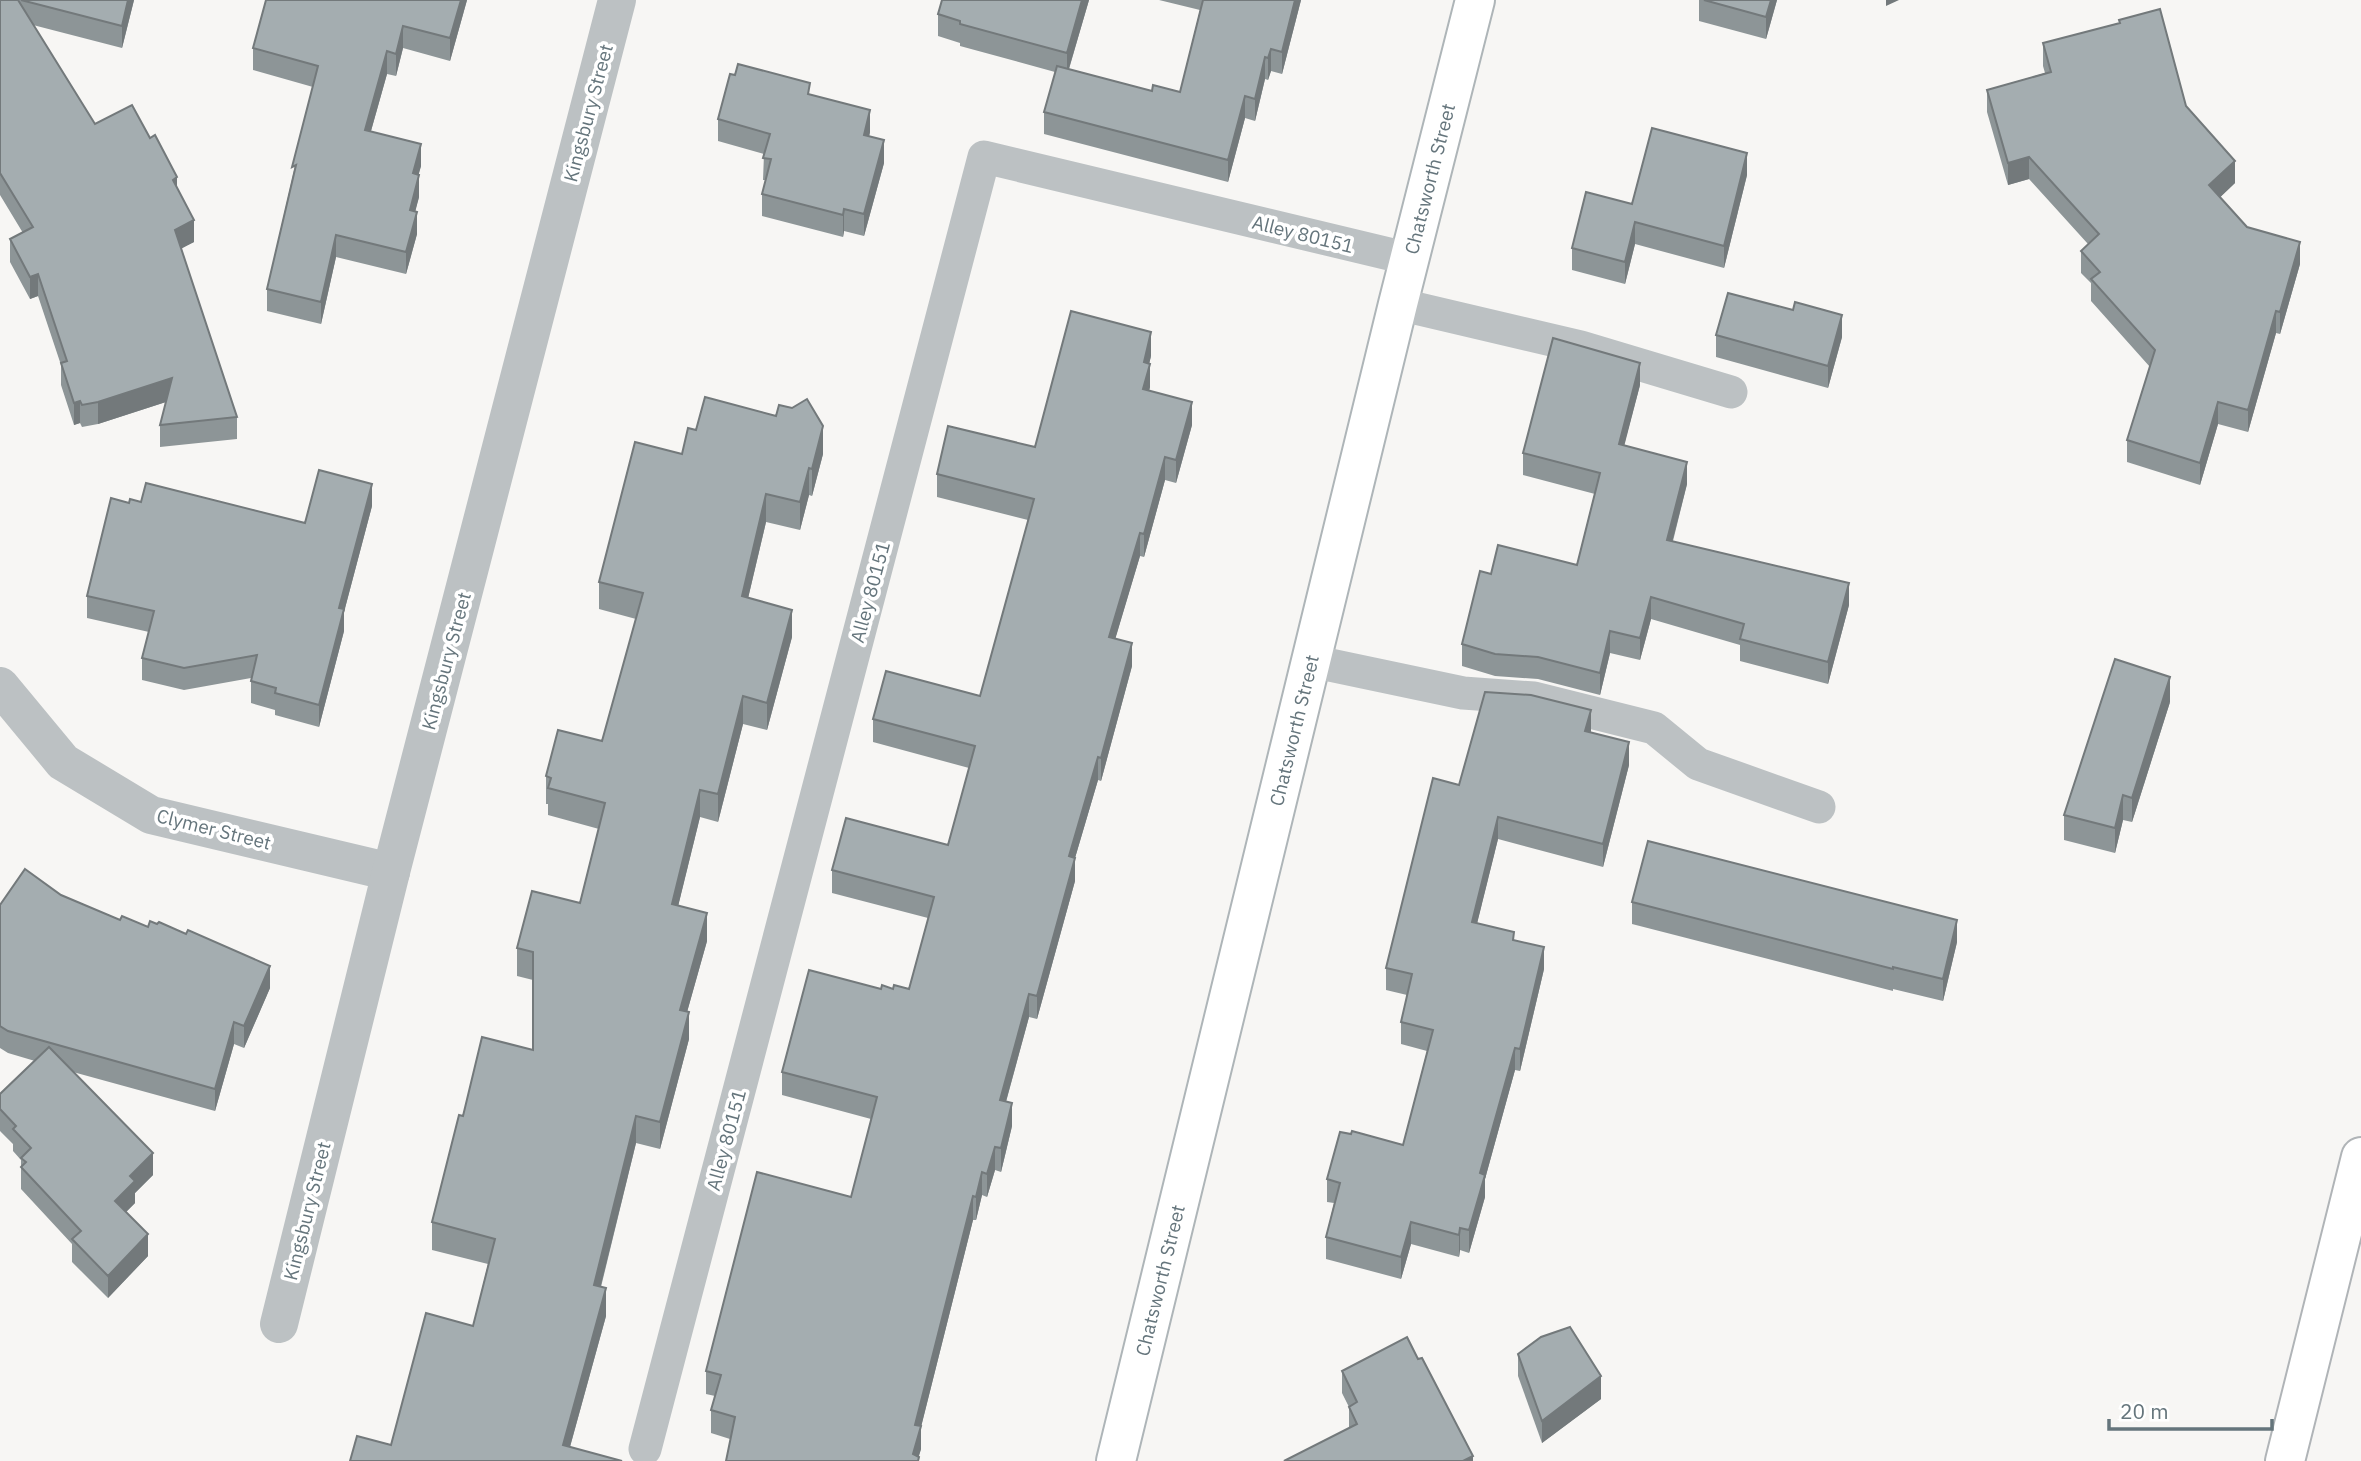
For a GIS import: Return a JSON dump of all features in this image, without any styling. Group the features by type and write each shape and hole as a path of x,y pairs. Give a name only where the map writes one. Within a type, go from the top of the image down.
{"main road":[{"name":"Chatsworth Street","path":"1116,1461 1398,304 1475,0"},
{"path":"2285,1461 2361,1157"}],"street":[{"name":"Kingsbury Street","path":"279,1324 391,872 617,0"},
{"name":"Clymer Street","path":"0,686 63,762 151,815 391,872"}],"lane":[{"name":"Alley 80151","path":"645,1449 984,157 1410,260"},
{"path":"1398,304 1581,347 1731,392"},
{"path":"1311,661 1463,693 1534,698 1654,728 1698,764 1819,807"}],"building":[{"path":"0,0 18,0 95,124 132,105 150,138 155,135 177,177 173,180 194,220 175,230 237,417 160,425 172,378 98,402 82,405 80,401 74,403 61,363 67,361 38,274 30,277 10,239 33,227 0,173"},
{"path":"21,0 128,0 122,26"},
{"path":"266,0 461,0 450,38 403,26 396,54 387,51 365,130 421,144 413,173 419,175 410,210 417,212 406,252 336,235 321,302 267,289 296,165 292,167 318,66 253,48"},
{"path":"942,0 1082,0 1067,53 960,24 960,21 938,14"},
{"path":"1203,0 1295,0 1282,52 1271,49 1268,58 1265,57 1255,99 1245,96 1228,160 1044,112 1057,66 1152,91 1153,85 1180,92"},
{"path":"1704,0 1771,0 1766,17"},
{"path":"2160,9 2186,106 2235,161 2209,185 2247,227 2300,242 2280,312 2276,311 2248,410 2218,402 2200,463 2127,440 2155,350 2091,279 2100,272 2081,251 2099,234 2029,157 2008,163 1987,90 2051,72 2043,43 2120,23 2119,20"},
{"path":"738,64 810,83 808,94 870,110 864,135 884,140 864,214 844,209 843,215 762,194 771,159 763,158 770,134 718,119 730,74 735,75"},
{"path":"1652,128 1747,153 1724,246 1635,222 1625,262 1572,248 1586,192 1632,204"},
{"path":"1728,293 1793,310 1795,302 1842,315 1828,366 1716,335"},
{"path":"1071,311 1151,332 1144,362 1150,364 1143,389 1192,402 1176,460 1165,457 1144,534 1140,533 1109,637 1132,643 1101,758 1098,757 1069,856 1075,858 1037,996 1029,994 1000,1100 1012,1103 1001,1148 995,1147 987,1174 982,1172 976,1197 973,1196 915,1425 921,1426 913,1454 919,1457 918,1461 726,1461 735,1417 711,1410 721,1375 706,1371 757,1172 851,1197 877,1097 782,1072 809,970 881,989 882,985 893,989 894,985 909,989 934,897 832,870 846,818 948,845 975,746 873,719 886,671 980,696 1034,499 937,474 948,426 1035,447"},
{"path":"1553,338 1640,363 1619,444 1687,462 1667,540 1849,583 1828,662 1740,639 1744,624 1651,597 1640,638 1610,631 1600,673 1538,657 1495,654 1462,644 1480,571 1491,574 1498,545 1577,565 1600,473 1523,453"},
{"path":"705,397 776,416 779,405 792,408 807,399 823,426 800,502 766,494 742,596 792,610 767,703 743,696 718,794 700,790 672,904 707,913 680,1010 689,1012 660,1122 636,1116 594,1285 606,1288 563,1445 622,1461 350,1461 357,1436 391,1445 426,1313 473,1326 495,1239 432,1222 459,1115 463,1116 482,1037 533,1050 533,952 517,948 532,891 580,903 605,803 548,788 551,778 546,776 558,730 602,741 643,593 599,582 635,442 682,454 688,428 696,430"},
{"path":"319,470 372,484 339,608 344,609 319,705 275,693 276,688 251,681 257,655 184,668 142,658 154,611 87,596 111,498 129,503 130,499 141,502 146,483 305,523"},
{"path":"2115,659 2170,677 2132,798 2123,795 2115,828 2064,815"},
{"path":"1485,692 1531,695 1591,710 1585,731 1629,742 1603,844 1498,817 1472,922 1514,932 1513,940 1544,947 1520,1049 1515,1048 1480,1173 1485,1175 1469,1230 1460,1228 1459,1235 1411,1222 1401,1257 1326,1237 1340,1183 1327,1179 1340,1132 1351,1134 1352,1131 1403,1145 1433,1030 1401,1022 1412,974 1386,968 1433,778 1459,785"},
{"path":"1648,841 1957,920 1943,979 1893,969 1632,902"},
{"path":"25,869 61,895 120,920 122,916 148,927 150,921 157,924 159,922 186,934 188,930 270,966 244,1026 234,1022 215,1089 8,1031 0,1026 0,905"},
{"path":"49,1047 153,1153 130,1176 135,1181 115,1201 148,1234 108,1276 72,1239 81,1231 21,1167 26,1162 21,1158 31,1148 13,1129 16,1126 0,1109 0,1094"},
{"path":"1570,1327 1601,1376 1542,1421 1518,1354 1541,1337"},
{"path":"1407,1337 1418,1359 1422,1358 1473,1456 1463,1461 1284,1461 1357,1424 1349,1407 1357,1402 1342,1371"}]}
